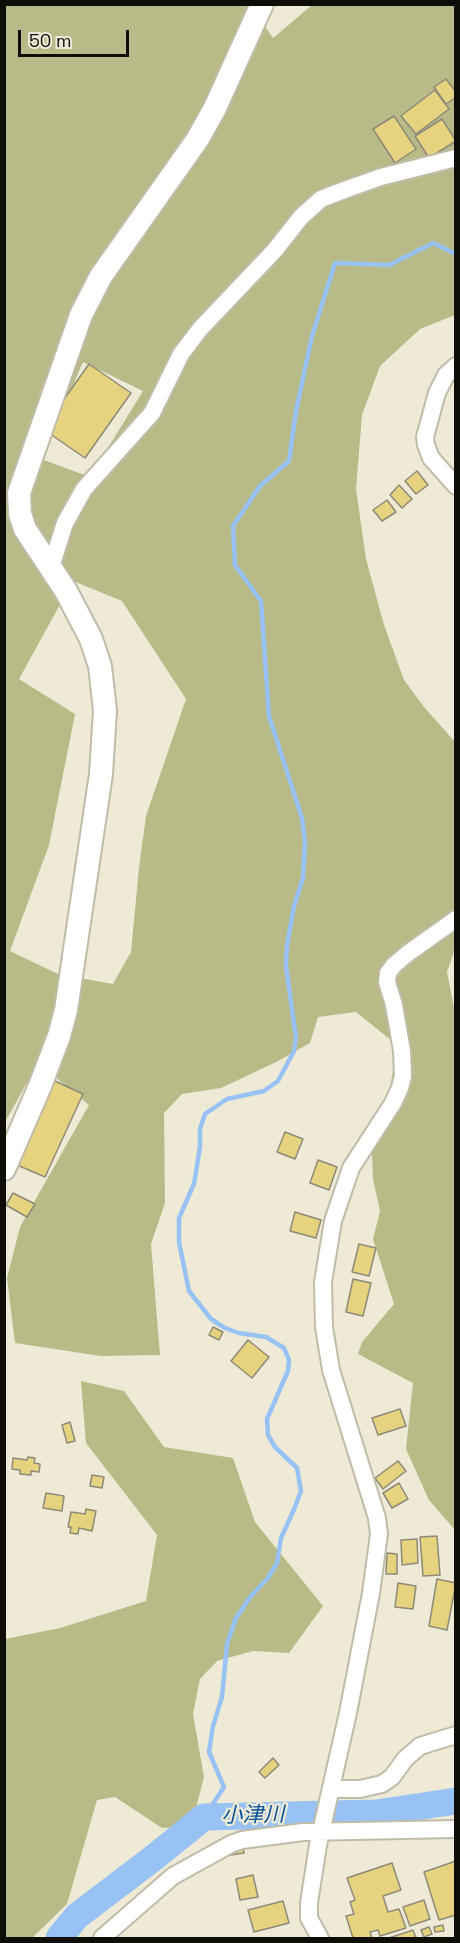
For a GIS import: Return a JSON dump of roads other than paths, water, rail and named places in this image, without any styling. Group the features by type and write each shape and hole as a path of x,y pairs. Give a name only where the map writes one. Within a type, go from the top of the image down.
{"street":[{"path":"4,1169 40,1086 66,1010 103,752 105,711 97,653 85,625 51,567 25,529 19,506 19,493 71,340 100,276 197,140 248,40 262,4"},
{"path":"51,567 65,522 84,489 152,412 182,354 200,329 270,255 301,217 321,199 347,189 381,177 456,158"},
{"path":"456,366 446,375 436,393 425,437 431,458 456,486"},
{"path":"320,1938 309,1918 309,1911 321,1832 332,1789 371,1593 379,1534 377,1518 328,1354 322,1302 325,1267 337,1207 351,1168 393,1103 400,1088 402,1052 394,1005 387,982 388,973 407,954 456,919"},
{"path":"332,1789 360,1789 382,1784 392,1777 405,1759 420,1746 456,1735"},
{"path":"102,1938 173,1875 242,1840 303,1832 456,1829"}],"waterway":[{"path":"204,1817 224,1787 209,1752 213,1726 222,1697 227,1644 236,1618 277,1563 281,1538 301,1491 297,1468 275,1447 268,1435 267,1419 288,1371 289,1360 284,1348 266,1337 239,1333 211,1319 189,1291 179,1242 179,1218 194,1184 200,1147 200,1129 205,1114 227,1099 264,1091 278,1081 294,1051 296,1038 286,966 294,906 303,878 305,841 302,818 269,716 261,601 235,565 233,526 260,486 289,461 296,411 312,336 335,263 389,265 433,243 456,254"},
{"name":"小津川","path":"59,1938 77,1916 204,1817 376,1813 456,1801"}]}
